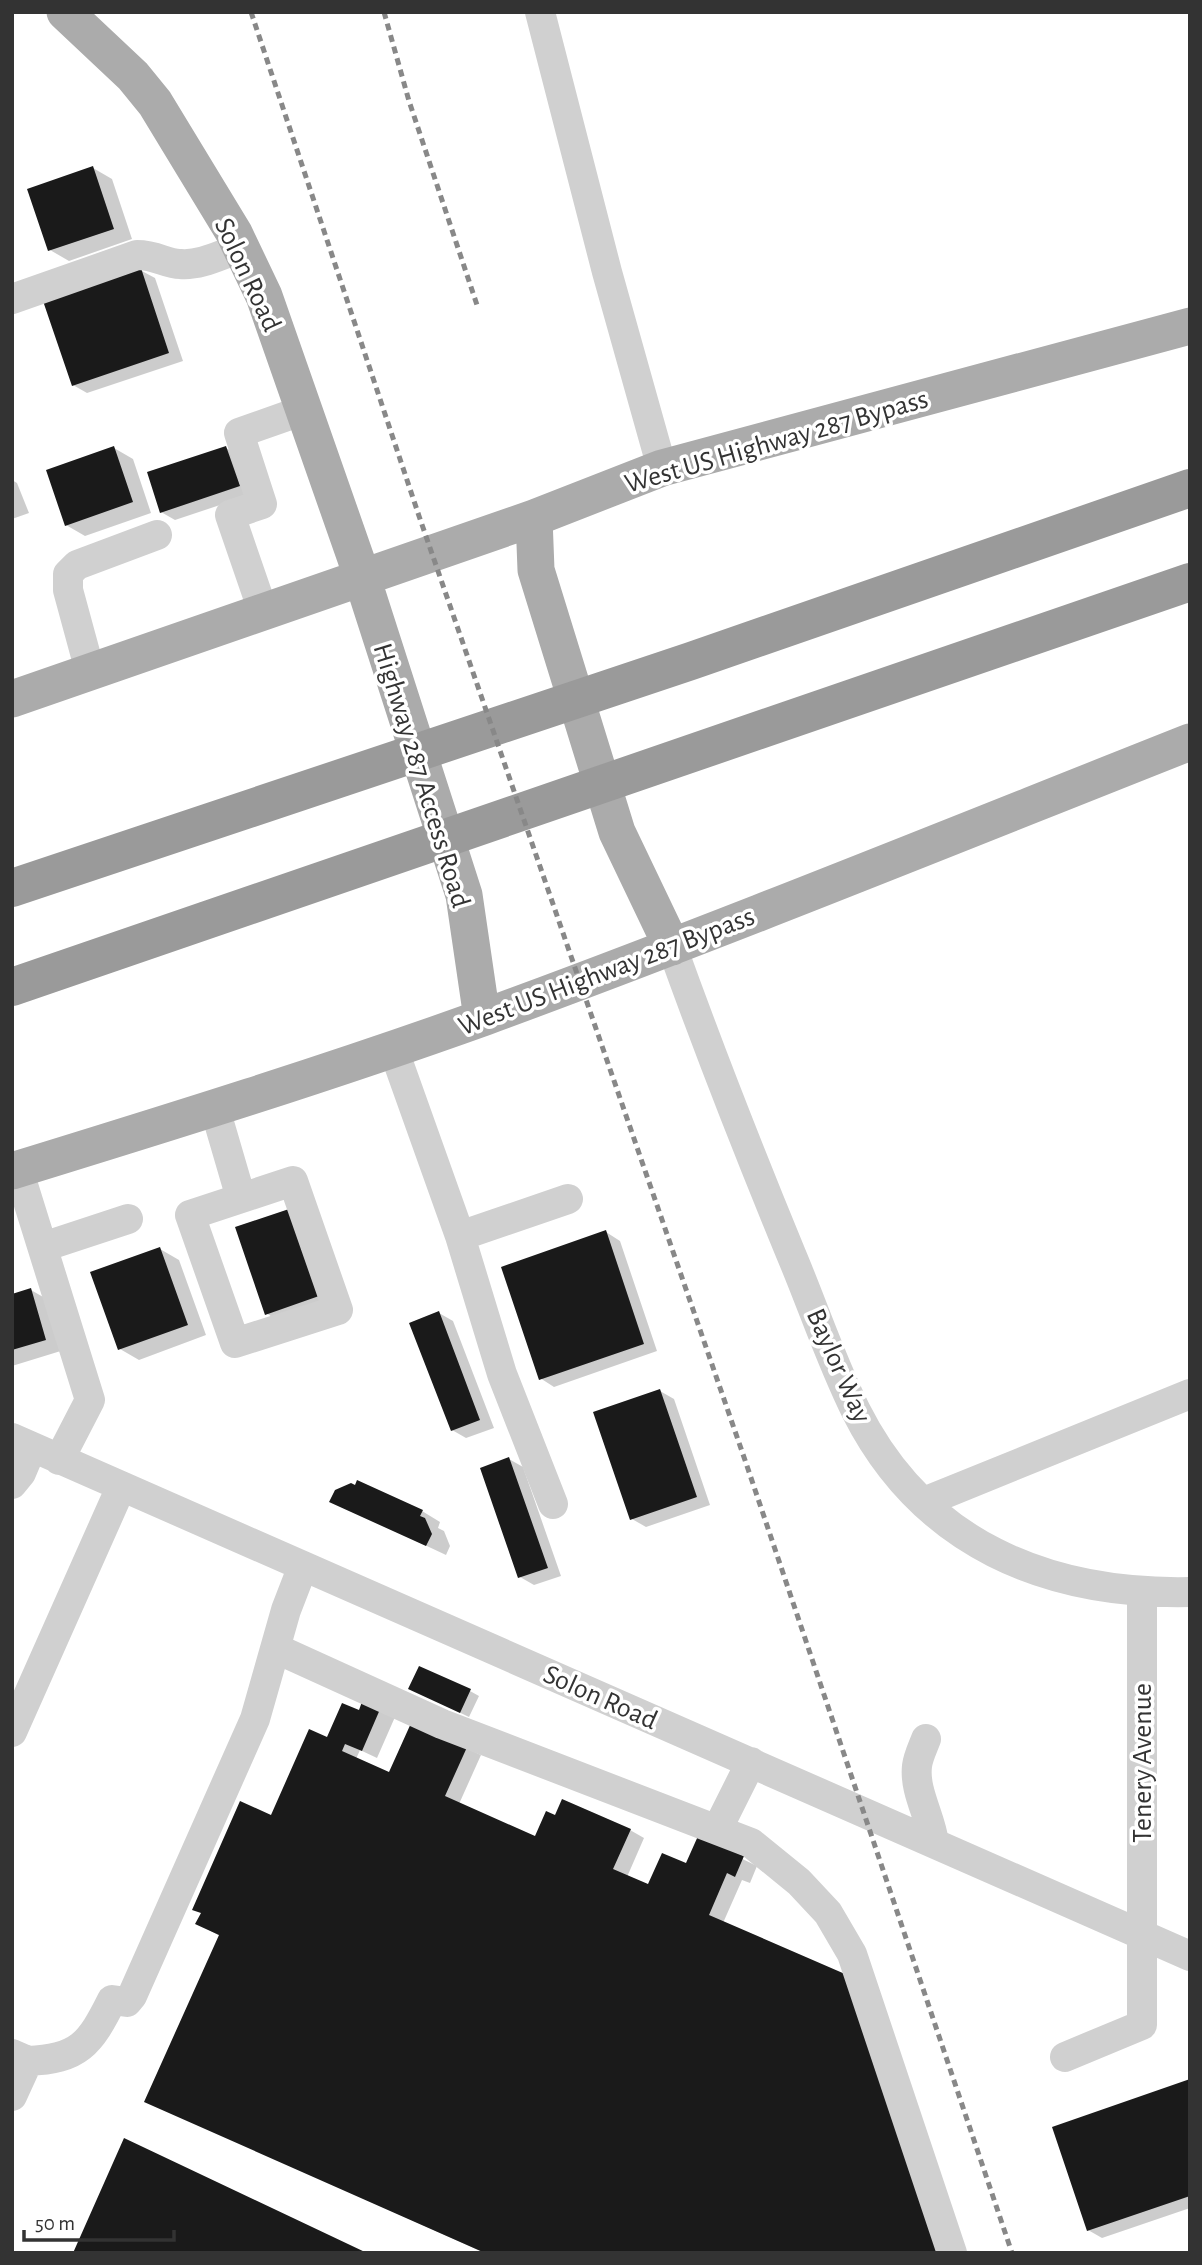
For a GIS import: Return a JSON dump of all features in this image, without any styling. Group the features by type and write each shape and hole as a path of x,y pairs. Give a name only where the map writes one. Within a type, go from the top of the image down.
{"highway":[{"path":"12,888 691,662 1190,488"},
{"path":"12,987 1190,582"},
{"path":"1083,619 1118,623 1190,606"}],"main road":[{"name":"Solon Road","path":"65,12 133,76 155,103 175,131 241,248 264,296 360,577"},
{"name":"West US Highway 287 Bypass","path":"12,699 534,518 662,468 1190,326"},
{"path":"534,518 536,570 612,819 672,947"},
{"name":"Highway 287 Access Road","path":"360,577 464,895 482,1018"},
{"name":"West US Highway 287 Bypass","path":"15,1170 215,1109 482,1018 672,947 1190,743"}],"street":[{"path":"540,12 607,272 662,468"},
{"path":"12,299 137,255 155,255 177,265 194,264 241,248"},
{"path":"263,611 230,515 262,504 239,433 304,410"},
{"path":"90,671 68,590 68,574 77,565 157,535"},
{"name":"Baylor Way","path":"672,947 721,1083 856,1412 895,1470 942,1520 1000,1558 1060,1579 1142,1593 1190,1592"},
{"path":"393,1048 460,1236 502,1374 552,1504"},
{"path":"215,1109 241,1198"},
{"path":"15,1170 43,1247 90,1400 60,1460"},
{"path":"293,1181 338,1310 235,1343 190,1215 241,1198 293,1181"},
{"path":"460,1236 568,1199"},
{"path":"43,1247 128,1219"},
{"path":"924,1502 1190,1394"},
{"name":"Solon Road","path":"18,1468 60,1460 1190,1956"},
{"path":"12,1732 121,1487"},
{"path":"12,2095 20,2058 61,2060 97,2030 112,2000 127,2002 132,1996 255,1719 286,1610 303,1566"},
{"name":"Tenery Avenue","path":"1065,2057 1142,2025 1143,1984 1139,1934 1142,1593"},
{"path":"277,1649 442,1724 718,1828 751,1843 799,1882 828,1913 852,1954 952,2253"},
{"path":"926,1739 917,1767 921,1796 932,1825 934,1843"},
{"path":"718,1828 751,1762"}],"building":[{"path":"93,166 114,229 48,251 27,189"},
{"path":"141,268 169,353 72,386 43,301"},
{"path":"114,446 133,502 65,526 46,470"},
{"path":"226,446 240,486 160,513 147,472"},
{"path":"289,1209 319,1296 265,1315 235,1227"},
{"path":"606,1230 644,1344 539,1380 501,1267"},
{"path":"160,1247 188,1325 118,1350 90,1272"},
{"path":"31,1288 46,1340 12,1350 12,1294"},
{"path":"439,1311 480,1420 451,1431 409,1323"},
{"path":"660,1389 697,1497 630,1520 593,1412"},
{"path":"509,1457 548,1568 518,1578 480,1468"},
{"path":"357,1480 423,1510 420,1516 425,1518 432,1534 426,1546 329,1502 335,1490 351,1483 355,1485"},
{"path":"419,1666 471,1689 460,1713 408,1689"},
{"path":"363,1699 381,1707 362,1751 345,1744 342,1751 389,1772 412,1721 468,1745 445,1796 535,1836 546,1811 555,1815 562,1799 631,1829 613,1869 648,1884 662,1853 686,1863 698,1836 744,1856 735,1877 727,1873 709,1915 845,1974 940,2253 485,2253 144,2102 219,1935 195,1924 201,1913 192,1910 240,1801 271,1815 309,1729 327,1737 342,1703 359,1710"},
{"path":"1190,2079 1190,2196 1087,2231 1052,2127"},
{"path":"124,2138 367,2253 73,2253"}],"railway":[{"path":"251,12 419,516 746,1463 1012,2253"},
{"path":"384,12 409,101 477,305"}]}
